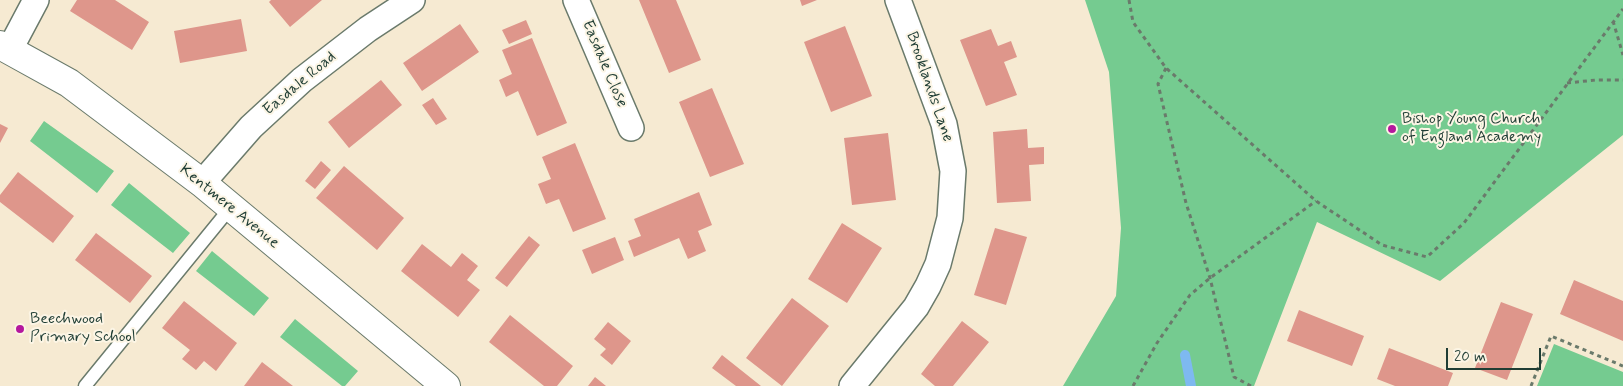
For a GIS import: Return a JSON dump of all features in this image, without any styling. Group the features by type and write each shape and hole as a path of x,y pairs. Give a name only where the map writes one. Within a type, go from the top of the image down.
{"street":[{"path":"5,47 36,0"},
{"name":"Easdale Road","path":"202,183 251,127 302,80 368,28 412,0"},
{"name":"Easdale Close","path":"576,0 631,128"},
{"name":"Brooklands Lane","path":"852,386 916,307 938,264 950,218 953,171 944,124 898,0"},
{"name":"Kentmere Avenue","path":"5,47 69,83 202,183 446,386"}],"lane":[{"path":"85,386 231,207"}],"path":[{"path":"1129,0 1132,22 1166,68 1316,201 1382,244 1427,257 1464,223 1623,9"},
{"path":"1613,21 1623,55"},
{"path":"1166,68 1158,84 1186,203 1210,278 1234,377 1251,386"},
{"path":"1567,83 1623,80"},
{"path":"1132,386 1157,343 1190,295 1210,278 1316,201"},
{"path":"1531,386 1552,336 1623,366"}],"green space":[{"path":"1085,0 1623,0 1623,135 1440,281 1317,222 1254,386 1063,386 1116,296 1121,228 1109,72"},
{"path":"44,121 114,171 97,193 30,141"},
{"path":"129,183 190,233 173,253 111,205"},
{"path":"212,251 269,298 254,316 196,271"},
{"path":"295,319 358,371 345,386 342,386 280,337"},
{"path":"1554,344 1623,372 1623,386 1537,386"}],"building":[{"path":"77,0 115,0 149,22 132,50 70,11"},
{"path":"271,0 322,0 290,27 269,2"},
{"path":"639,0 676,0 701,60 669,73"},
{"path":"800,0 817,0 802,6"},
{"path":"241,19 247,51 180,63 174,31"},
{"path":"526,20 532,34 509,44 502,30"},
{"path":"460,24 479,52 422,91 403,63"},
{"path":"845,26 872,96 831,112 804,42"},
{"path":"991,29 998,46 1011,41 1017,57 1004,62 1017,95 986,106 960,40"},
{"path":"532,38 567,123 537,136 518,91 506,97 499,80 512,74 502,50"},
{"path":"381,80 402,105 349,148 328,122"},
{"path":"712,88 744,164 710,177 679,102"},
{"path":"433,98 447,119 436,125 422,105"},
{"path":"0,124 8,128 0,143"},
{"path":"1027,129 1028,148 1044,147 1044,164 1029,165 1031,201 997,203 993,132"},
{"path":"888,133 896,200 852,205 844,138"},
{"path":"575,143 606,219 573,232 559,199 546,204 538,184 551,179 542,157"},
{"path":"321,161 331,170 315,189 305,181"},
{"path":"344,166 404,218 377,250 316,198"},
{"path":"18,172 74,216 53,243 0,202 0,195"},
{"path":"699,192 712,225 698,231 706,251 688,259 679,238 634,257 628,241 641,236 634,219"},
{"path":"842,223 882,248 847,303 808,279"},
{"path":"995,228 1027,237 1006,305 974,295"},
{"path":"96,233 152,276 130,303 75,260"},
{"path":"529,236 540,245 507,287 495,278"},
{"path":"615,237 624,260 592,274 582,250"},
{"path":"422,244 451,267 462,253 478,266 467,280 480,290 458,317 401,271"},
{"path":"1574,280 1623,301 1623,341 1560,314"},
{"path":"792,298 829,326 782,386 746,358"},
{"path":"184,301 237,343 216,371 204,361 196,370 182,359 190,350 162,328"},
{"path":"1501,302 1533,314 1507,380 1475,368"},
{"path":"1299,310 1364,336 1352,366 1287,341"},
{"path":"510,315 573,366 557,386 544,386 489,342"},
{"path":"962,321 989,342 953,386 935,386 921,374"},
{"path":"608,322 631,341 612,365 600,355 606,349 594,339"},
{"path":"1389,348 1453,373 1448,386 1395,386 1377,379"},
{"path":"722,355 761,386 736,386 712,368"},
{"path":"262,362 293,386 244,386"},
{"path":"595,377 606,386 588,386"}],"waterway":[{"path":"1185,355 1191,386"}],"place":[{"name":"Bishop Young Church of England Academy","path":"1392,129"},
{"name":"Beechwood Primary School","path":"20,329"}]}
